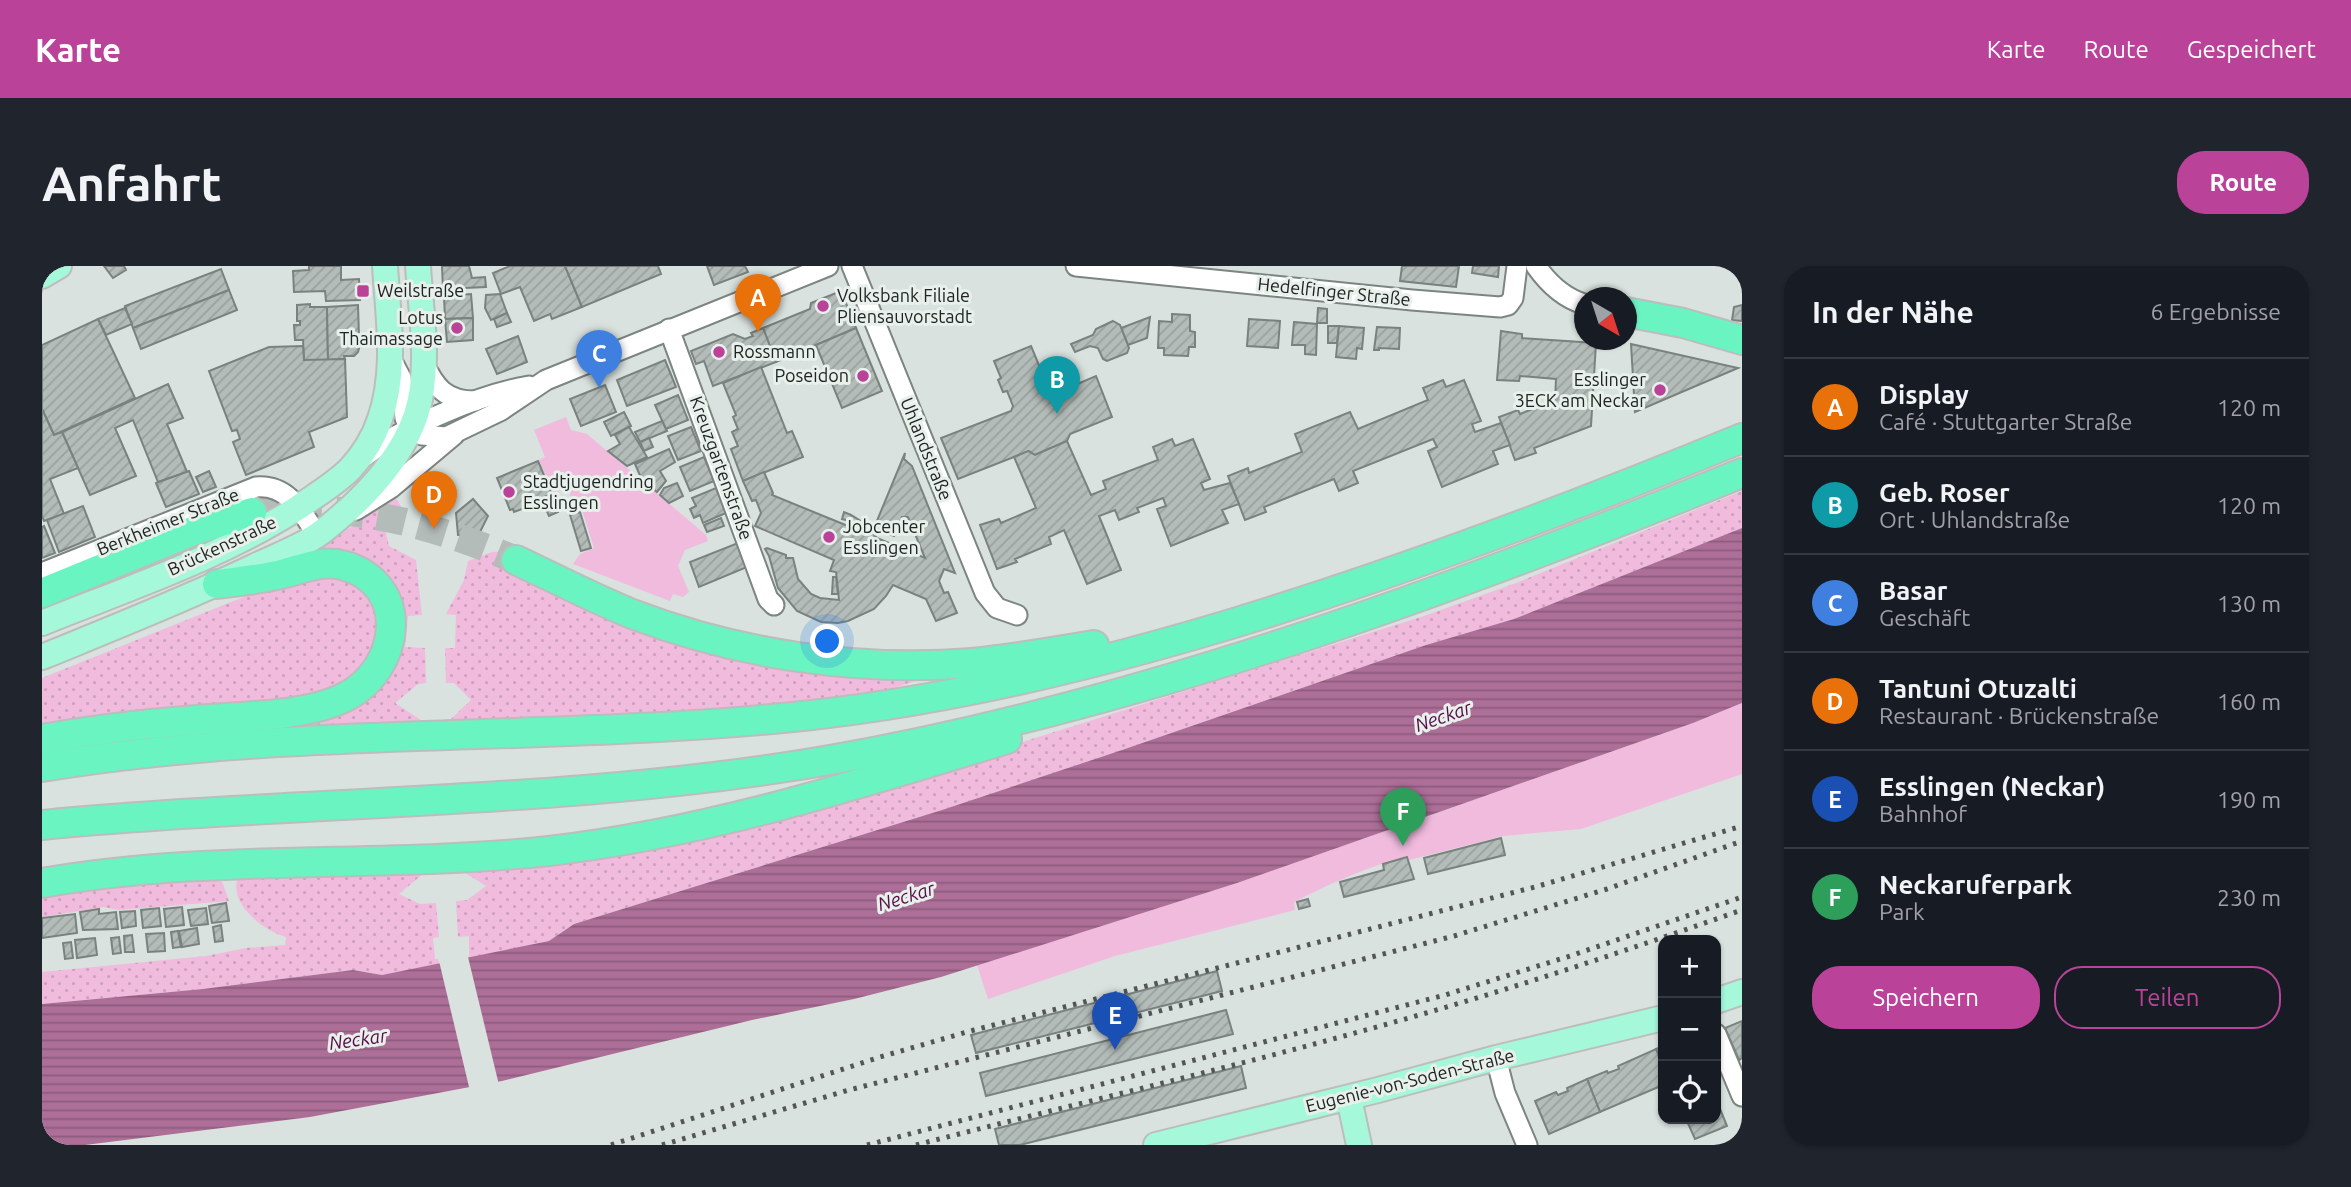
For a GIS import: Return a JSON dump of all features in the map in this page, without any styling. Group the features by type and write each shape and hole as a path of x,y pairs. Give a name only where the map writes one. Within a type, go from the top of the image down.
{"highway":[{"path":"1637,314 1683,323 1742,341"},
{"path":"42,767 131,753 257,742 666,726 786,718 866,709 981,688 1099,662 1389,574 1537,520 1742,438"},
{"path":"42,825 565,791 763,770 829,760 993,725 1137,687 1248,653 1513,564 1742,473"},
{"path":"42,593 206,526 252,512"},
{"path":"516,559 606,603 681,630 771,652 850,663 944,664 1027,656 1107,643 1299,603"},
{"path":"42,739 123,727 317,707 351,694 371,679 383,662 392,633 387,606 373,583 351,568 324,563 284,574 217,584"},
{"path":"42,883 95,873 176,866 484,856 548,851 666,834 787,805 1028,733 1138,697 1248,653"}],"main road":[{"path":"42,276 59,266"},
{"name":"Brückenstraße","path":"42,623 220,551 275,522 339,479 355,464 380,420 387,394 390,357 385,266"},
{"name":"Brückenstraße","path":"42,657 217,584 323,531 385,470 410,429 419,401 423,362 418,266"},
{"path":"1721,1000 1742,992"},
{"name":"Eugenie-von-Soden-Straße","path":"1156,1145 1658,1019"},
{"path":"1349,1098 1359,1145"}],"street":[{"path":"355,464 383,442 410,429 510,389 537,384 828,266"},
{"name":"Uhlandstraße","path":"852,266 985,593 997,608 1017,615"},
{"name":"Hedelfinger Straße","path":"1076,266 1500,307 1508,305 1513,298 1517,266"},
{"path":"1536,266 1550,283 1574,299"},
{"name":"Kreuzgartenstraße","path":"669,329 768,599 774,605"},
{"path":"390,357 401,378 405,418 410,429 440,438 455,434 500,411 537,384"},
{"path":"423,362 435,383 448,396 461,401 480,401"},
{"name":"Brückenstraße","path":"323,531 382,495 455,434"},
{"name":"Berkheimer Straße","path":"42,573 256,487 264,486 290,497 323,531"},
{"path":"1721,1046 1742,1096"},
{"path":"1496,1058 1504,1093 1527,1145"}],"shaded area":[{"path":"566,417 571,430 587,434 706,535 708,541 685,550 678,566 689,592 683,597 673,594 670,601 573,564 580,554 594,548 582,510 570,509 570,490 553,492 539,460 545,457 534,430"},
{"path":"1742,491 1742,528 1514,619 1426,645 942,810 574,924 549,941 469,958 469,936 458,937 456,901 467,900 486,886 464,872 454,873 453,866 841,799 1424,616 1516,583"},
{"path":"394,494 406,516 385,530 389,546 416,560 422,615 408,616 405,647 425,648 426,683 418,684 395,703 421,720 426,720 426,724 314,728 312,716 339,709 399,622 316,551"},
{"path":"521,550 548,590 918,680 876,694 733,711 446,723 445,719 451,719 471,700 454,683 446,683 445,648 455,648 456,615 446,614 464,580 468,561 492,552"},
{"path":"296,576 351,578 379,610 375,659 331,695 42,731 42,678"},
{"path":"1742,703 1742,774 1581,829 1503,836 1409,860 1407,856 1392,860 1349,876 1294,902 1295,910 1115,956 988,999 977,965 1237,883 1693,723"},
{"path":"433,866 434,873 424,873 399,894 420,904 436,903 439,937 433,938 435,959 438,959 439,964 382,975 353,970 203,989 42,1004 42,972 206,956 246,948 285,945 286,937 267,929 243,906 236,887 238,878"},
{"path":"217,876 229,901 118,910 104,907 42,917 42,894"}],"water":[{"name":"Neckar","path":"1742,528 1742,703 1693,723 1237,883 941,977 502,1081 310,1117 85,1145 42,1145 42,1004 203,989 353,970 382,975 549,941 574,924 942,810 1426,645 1514,619"}],"pier":[{"path":"470,954 468,957 499,1085 470,1091 439,961"}],"building":[{"path":"104,266 124,266 126,270 113,278"},
{"path":"309,266 341,266 341,280 359,279 360,300 326,301 325,291 294,292 293,271 309,270"},
{"path":"442,266 469,266 472,278 485,277 486,287 443,289"},
{"path":"510,266 565,266 582,307 552,319 550,314 534,321 520,287 501,294 493,273"},
{"path":"565,266 658,266 661,274 582,307"},
{"path":"707,266 745,266 748,272 714,285"},
{"path":"1402,266 1459,266 1456,287 1400,281"},
{"path":"1473,266 1499,266 1498,277 1472,273"},
{"path":"221,269 229,290 133,328 125,306"},
{"path":"229,290 237,310 141,349 133,328"},
{"path":"841,291 856,328 776,362 763,328 810,309 811,303"},
{"path":"471,294 473,318 445,319 444,296"},
{"path":"500,294 507,313 491,320 485,308 486,295"},
{"path":"310,304 310,307 327,307 328,360 304,360 303,340 295,340 294,325 300,325 300,321 297,321 297,305"},
{"path":"358,305 358,352 354,356 344,356 345,359 328,360 327,307"},
{"path":"1742,305 1742,321 1732,320 1734,307"},
{"path":"125,308 132,324 106,335 98,319"},
{"path":"1318,308 1327,309 1327,323 1317,323"},
{"path":"507,313 511,322 497,327 494,319"},
{"path":"1172,314 1190,315 1190,331 1195,332 1195,347 1189,347 1188,356 1164,355 1164,348 1158,348 1159,321 1172,322"},
{"path":"1150,317 1147,338 1128,345 1121,328"},
{"path":"473,318 473,340 447,342 445,319"},
{"path":"98,319 135,398 54,435 42,409 42,345"},
{"path":"1249,319 1280,321 1278,348 1247,346"},
{"path":"1113,321 1120,325 1129,348 1127,353 1107,361 1103,359 1098,348 1090,346 1075,352 1071,344 1093,335 1096,329"},
{"path":"1294,322 1317,324 1316,355 1305,354 1305,345 1292,345"},
{"path":"1328,326 1339,326 1337,343 1328,343"},
{"path":"1339,326 1364,328 1362,349 1357,348 1356,359 1336,357"},
{"path":"1377,327 1400,328 1399,349 1374,350"},
{"path":"763,328 776,362 713,386 704,361 696,364 691,351 733,334 745,339"},
{"path":"856,328 882,391 842,408 816,345"},
{"path":"1501,331 1522,334 1522,338 1574,342 1574,350 1596,350 1591,426 1534,448 1536,453 1515,460 1499,417 1518,410 1520,414 1555,400 1556,379 1520,376 1519,381 1497,380"},
{"path":"518,336 527,362 497,374 486,349"},
{"name":"Esslinger 3ECK am Neckar","path":"1637,345 1738,368 1635,412 1631,350 1637,350"},
{"path":"303,346 304,360 345,359 347,417 309,432 314,447 246,475 233,442 240,439 237,430 232,431 209,371 269,347"},
{"path":"1031,346 1050,392 1054,394 1096,376 1112,417 1070,434 1067,441 1035,455 1029,451 958,479 941,438 1011,411 1013,406 1007,391 1003,392 994,361"},
{"path":"665,360 676,387 627,406 617,380"},
{"path":"761,367 787,433 792,431 803,457 743,481 731,449 738,446 732,432 738,429 733,417 736,415 723,383"},
{"path":"1443,380 1446,387 1464,380 1481,421 1472,424 1475,432 1501,423 1510,445 1493,451 1498,464 1442,487 1428,451 1437,447 1433,439 1353,471 1358,483 1339,491 1334,479 1264,507 1266,512 1245,520 1228,476 1248,468 1249,473 1302,452 1295,434 1350,412 1358,429 1428,400 1423,388"},
{"path":"168,384 183,418 167,424 187,472 158,482 133,420 115,428 136,476 90,495 62,432"},
{"path":"605,385 616,412 581,426 570,399"},
{"path":"678,395 688,420 666,429 655,405"},
{"path":"42,409 54,435 62,432 78,468 50,479 64,514 44,521 42,516"},
{"path":"624,412 631,426 611,436 604,422"},
{"path":"662,421 667,431 640,442 635,432"},
{"path":"629,427 647,457 627,466 608,451 620,444 615,435"},
{"path":"691,427 701,451 678,460 668,436"},
{"path":"649,438 653,447 644,451 640,442"},
{"path":"1172,439 1175,446 1193,439 1210,479 1201,483 1204,490 1230,483 1239,504 1222,510 1228,523 1171,546 1157,509 1166,506 1163,498 1137,508 1139,512 1119,520 1115,510 1099,516 1121,570 1087,584 1064,530 1049,537 1051,544 997,569 980,525 999,519 1001,523 1036,508 1014,457 1028,451 1035,455 1067,441 1091,495 1106,489 1103,481 1158,460 1153,447"},
{"path":"669,449 675,462 660,471 666,481 657,492 642,480 635,464"},
{"name":"Jobcenter Esslingen","path":"905,453 904,459 912,466 955,573 944,569 939,581 944,593 948,592 957,613 936,621 926,599 893,585 874,609 848,621 821,622 797,611 778,588 765,549 786,555 786,558 793,558 798,579 811,594 839,600 836,572 830,571 834,560 755,526 761,513 743,481 764,472 772,495 848,526 849,521 842,519 844,512 864,523 877,538 925,558 908,517 902,517 894,536 874,528"},
{"path":"704,457 714,481 690,491 680,467"},
{"path":"538,461 552,494 524,505 525,508 514,512 513,509 510,510 497,478"},
{"path":"189,471 199,494 166,507 156,483"},
{"path":"209,471 216,487 203,492 196,477"},
{"path":"677,483 683,496 669,503 660,495 664,488"},
{"path":"716,488 726,513 703,523 700,515 694,518 690,509 696,506 692,498"},
{"path":"473,499 488,516 479,534 458,535 456,513"},
{"path":"554,501 558,512 549,516 544,505"},
{"path":"83,506 95,537 59,552 47,520"},
{"path":"580,512 591,548 581,551 570,515"},
{"path":"721,518 724,526 707,532 704,525"},
{"path":"432,520 438,524 439,532 431,532 428,526"},
{"path":"44,526 55,553 42,558 42,527"},
{"path":"738,543 747,567 699,587 690,562"},
{"path":"833,577 836,577 838,594 832,594"},
{"path":"1501,838 1505,855 1428,874 1424,858"},
{"path":"1407,857 1414,879 1344,897 1340,882 1384,870 1383,864"},
{"path":"1308,899 1310,906 1299,909 1297,902"},
{"path":"226,903 229,921 212,923 209,906"},
{"path":"182,907 184,925 166,927 164,909"},
{"path":"159,908 161,926 143,928 141,910"},
{"path":"206,908 208,924 191,926 188,910"},
{"path":"99,909 99,914 116,912 118,929 83,930 80,912"},
{"path":"135,911 136,926 122,928 120,912"},
{"path":"75,914 77,933 42,938 42,918"},
{"path":"221,925 223,941 215,942 213,927"},
{"path":"197,928 199,944 182,947 179,931"},
{"path":"178,931 181,947 173,948 171,932"},
{"path":"164,933 165,951 148,952 146,934"},
{"path":"132,935 134,952 125,952 124,936"},
{"path":"119,937 121,953 113,954 111,938"},
{"path":"95,938 97,955 77,958 75,940"},
{"path":"71,942 73,958 65,959 63,943"},
{"path":"1217,971 1222,991 976,1053 971,1035"},
{"path":"1226,1010 1233,1034 986,1096 980,1073"},
{"path":"1742,1021 1742,1058 1739,1060 1725,1028"},
{"path":"1656,1049 1658,1087 1600,1112 1587,1079 1619,1069 1618,1066"},
{"path":"1241,1066 1246,1088 1020,1145 999,1145 995,1129"},
{"path":"1587,1079 1600,1112 1549,1134 1535,1101 1556,1092 1558,1095 1568,1091 1567,1088"},
{"path":"1721,1111 1727,1126 1695,1139 1688,1124 1721,1124"}],"tunnel":[{"path":"252,512 321,510 387,518 451,535 516,560"}],"railway":[{"path":"611,1145 880,1057 974,1030 1535,887 1742,826"},
{"path":"662,1145 849,1090 1454,936 1607,889 1742,841"},
{"path":"867,1145 1445,995 1570,956 1742,897"},
{"path":"916,1145 1384,1025 1560,972 1742,910"}],"place":[{"name":"Weilstraße","path":"363,291"},
{"name":"Volksbank Filiale Pliensauvorstadt","path":"823,306"},
{"name":"Lotus Thaimassage","path":"457,328"},
{"name":"Display","path":"758,332"},
{"name":"Rossmann","path":"719,352"},
{"name":"Poseidon","path":"863,376"},
{"name":"Basar","path":"599,388"},
{"name":"Esslinger 3ECK am Neckar","path":"1660,390"},
{"name":"Geb. Roser","path":"1057,414"},
{"name":"Stadtjugendring Esslingen","path":"509,492"},
{"name":"Tantuni Otuzalti","path":"434,529"},
{"name":"Jobcenter Esslingen","path":"829,537"},
{"name":"Neckaruferpark","path":"1403,846"},
{"name":"Esslingen (Neckar)","path":"1115,1050"}]}
